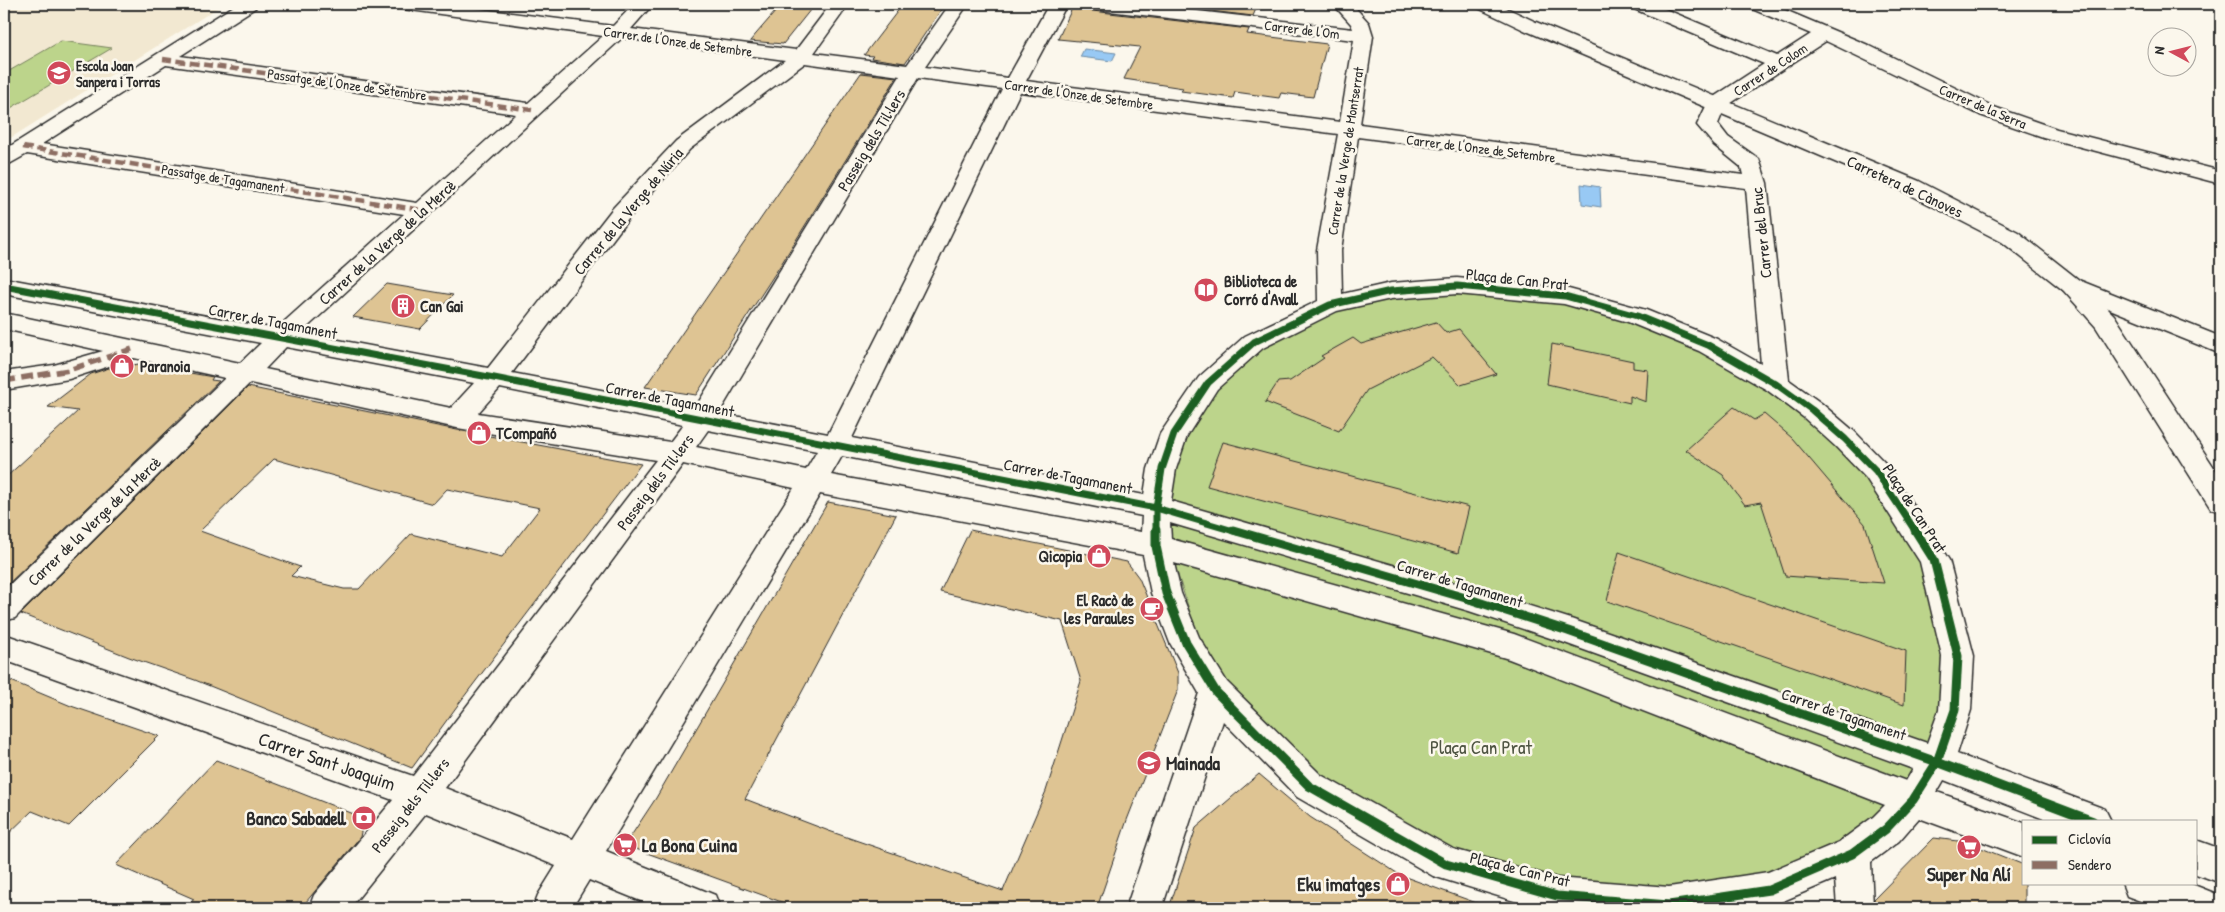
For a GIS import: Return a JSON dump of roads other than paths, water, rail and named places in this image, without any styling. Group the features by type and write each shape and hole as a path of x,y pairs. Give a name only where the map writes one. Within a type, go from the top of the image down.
{"street":[{"path":"4,159 249,4"},
{"name":"Carrer de l'Onze de Setembre","path":"403,4 1756,183"},
{"name":"Carrer de la Verge de la Mercè","path":"4,609 282,337 617,33 644,4"},
{"name":"Carrer de la Verge de Núria","path":"457,419 494,378 621,213 683,145 801,58 840,4"},
{"name":"Passeig dels Til·lers","path":"328,908 420,794 678,453 701,420 912,72 959,4"},
{"path":"551,908 836,444 1013,86 1058,4"},
{"name":"Carrer de l'Om","path":"1092,4 1364,36"},
{"path":"1342,4 1360,23 1364,36"},
{"name":"Carretera de Cànoves","path":"1484,4 1530,26 1911,186 2010,237 2071,284 2104,321 2221,501"},
{"path":"1638,4 1779,64"},
{"name":"Carrer de la Serra","path":"1756,4 1861,49 1987,111 2050,133 2221,178"},
{"name":"Carrer de Colom","path":"1716,104 1824,34"},
{"name":"Carrer de la Verge de Montserrat","path":"1330,306 1329,250 1347,130 1364,36"},
{"name":"Passatge de l'Onze de Setembre","path":"162,59 532,110"},
{"name":"Carrer del Bruc","path":"1716,104 1707,125 1722,141 1751,164 1756,183 1776,384"},
{"name":"Passatge de Tagamanent","path":"23,147 422,210"},
{"path":"2071,284 2221,346"},
{"name":"Carrer de Tagamanent","path":"4,286 282,337 1156,508 1478,602 1568,631 1937,762 2090,820"},
{"name":"Plaça de Can Prat","path":"1457,286 1565,296 1637,316 1690,337 1743,363 1776,384 1812,410 1876,471 1934,560 1958,656 1955,710 1937,762 1913,800 1886,829 1852,854 1769,890 1669,905 1557,896 1446,864 1309,786 1216,692 1186,642 1166,593 1156,546 1156,508 1162,469 1174,434 1208,383 1254,342 1330,306 1391,291 1457,286"},
{"path":"4,321 457,419 678,453 813,482 1156,546 1514,647 1913,800 2022,839"},
{"path":"4,381 52,376 87,367 132,349"},
{"name":"Carrer Sant Joaquim","path":"4,647 420,794 702,908"},
{"path":"1144,908 1216,692"},
{"path":"1852,854 1855,908"},
{"path":"2198,858 2221,866"},
{"path":"2143,884 2206,908"}],"water":[{"path":"1084,49 1116,53 1112,61 1080,57"},
{"path":"1581,184 1600,187 1601,207 1582,204"}],"place":[{"name":"Escola Joan Sanpera i Torras","path":"59,73"},
{"name":"Biblioteca de Corró d'Avall","path":"1206,290"},
{"name":"Can Gai","path":"403,306"},
{"name":"Paranoia","path":"122,366"},
{"name":"TCompañó","path":"479,433"},
{"name":"Qicopia","path":"1099,556"},
{"name":"El Racò de les Paraules","path":"1152,609"},
{"name":"Mainada","path":"1149,763"},
{"name":"Banco Sabadell","path":"364,818"},
{"name":"La Bona Cuina","path":"625,845"},
{"name":"Super Na Alí","path":"1969,847"},
{"name":"Eku imatges","path":"1398,884"}],"park label":[{"name":"Plaça Can Prat","path":"1481,747"}]}
